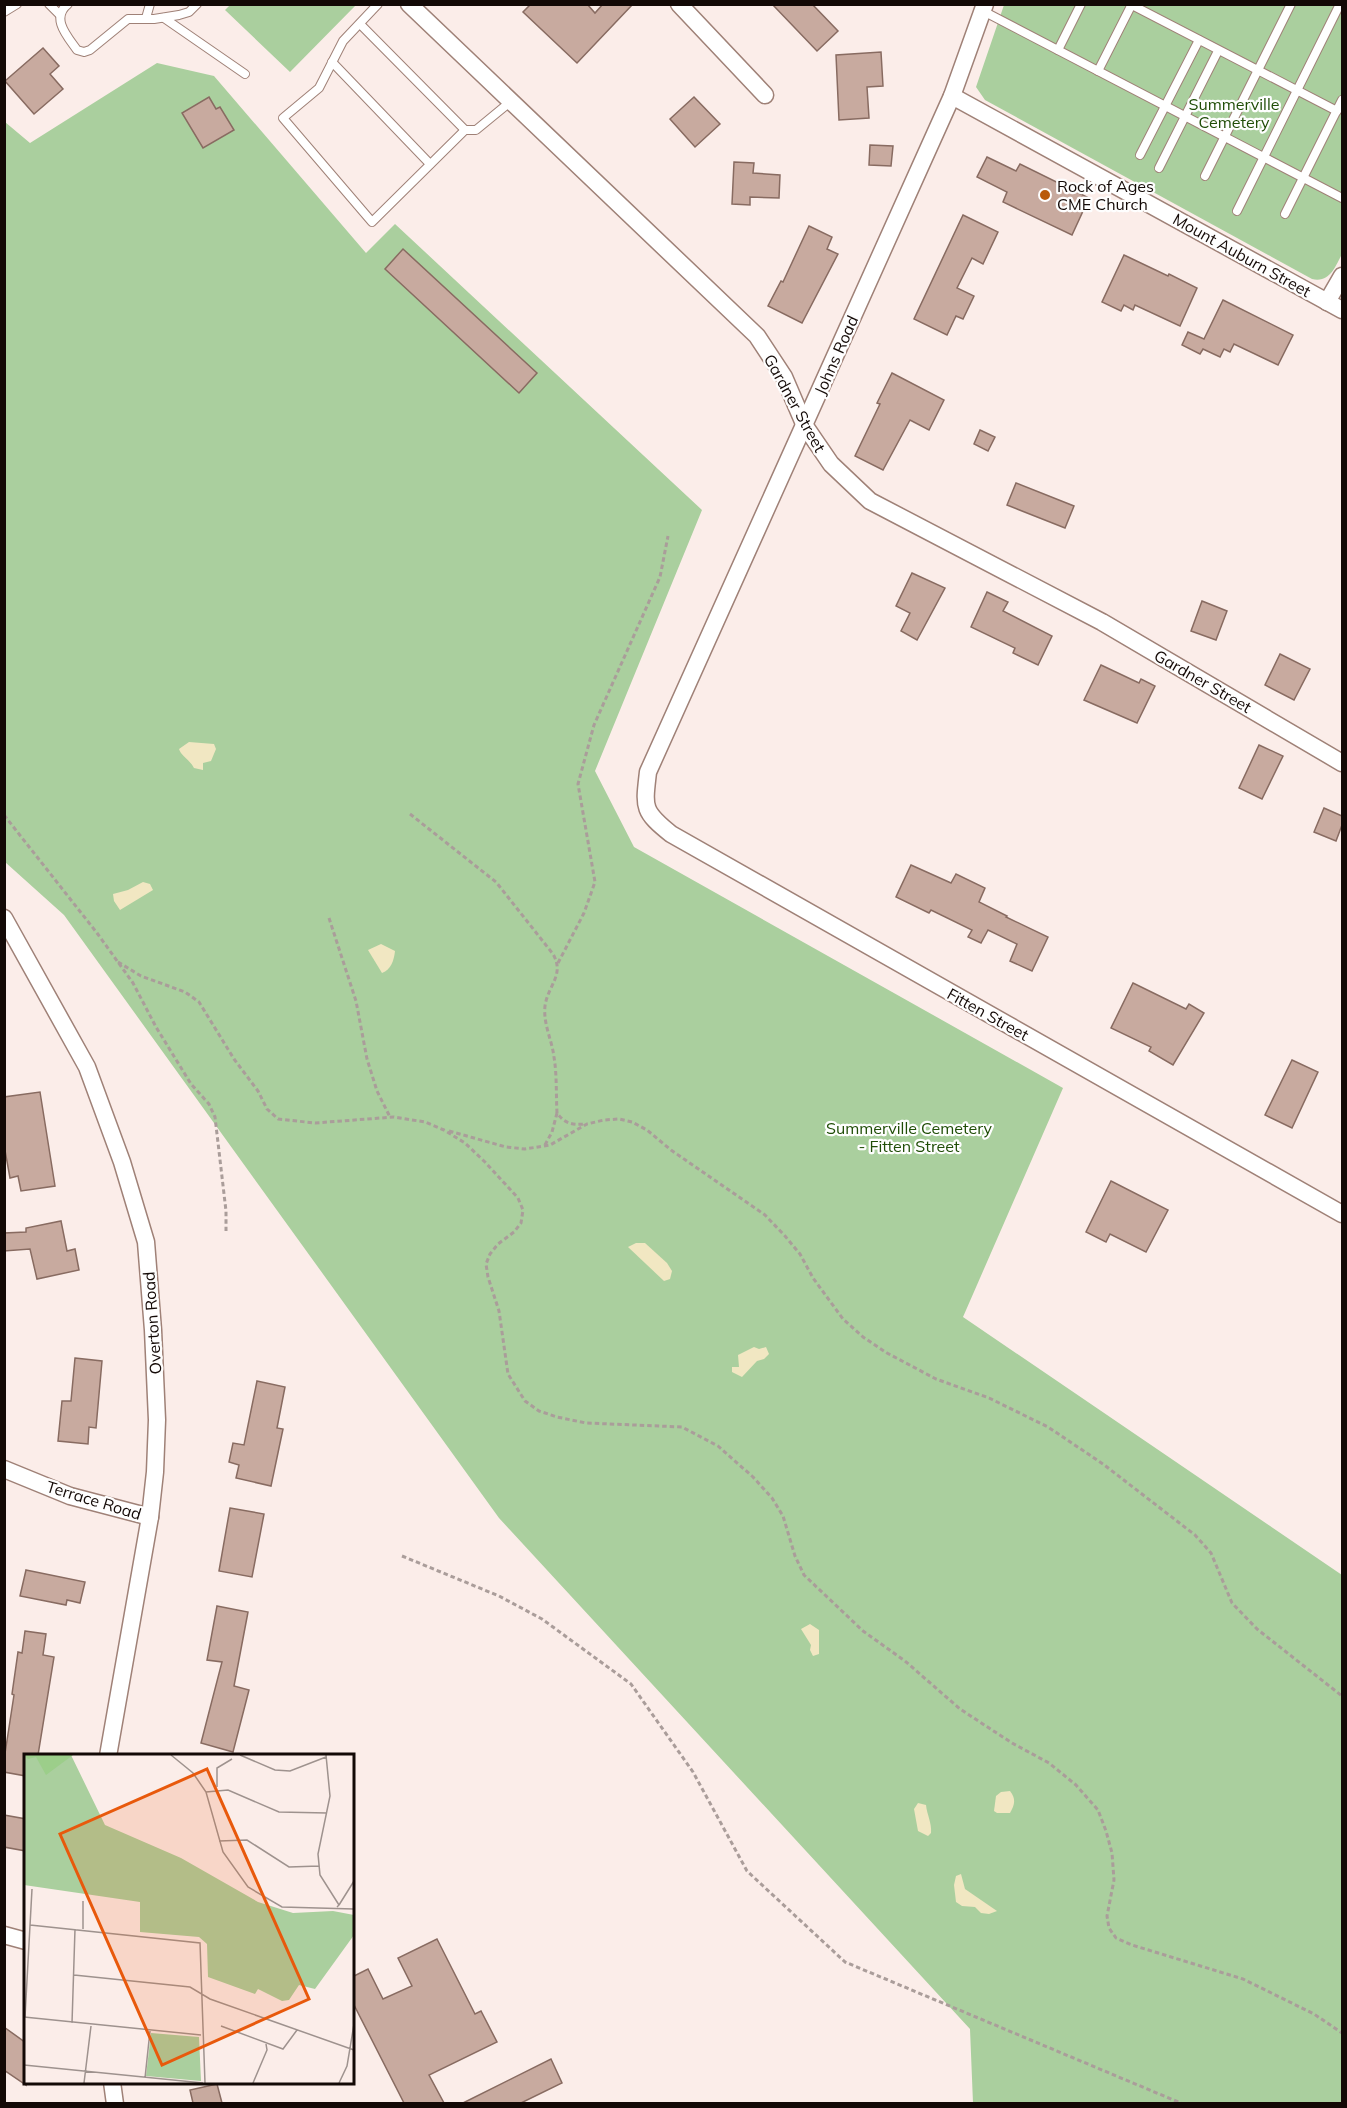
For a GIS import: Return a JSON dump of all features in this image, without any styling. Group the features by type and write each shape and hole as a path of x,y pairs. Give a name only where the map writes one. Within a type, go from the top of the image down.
{"street":[{"name":"Gardner Street","path":"409,4 757,336 784,377 805,426 831,465 870,501 1102,622 1342,763"},
{"path":"679,4 765,95"},
{"name":"Johns Road","path":"644,803 648,771 952,96 984,8"},
{"name":"Mount Auburn Street","path":"952,96 1342,310"},
{"path":"1327,302 1342,276"},
{"name":"Fitten Street","path":"644,803 654,821 671,834 1342,1214"},
{"name":"Overton Road","path":"4,918 87,1067 122,1162 146,1242 157,1420 155,1472 150,1517 108,1754"},
{"name":"Terrace Road","path":"4,1469 70,1496 150,1517"},
{"path":"4,1935 24,1940"},
{"path":"112,2084 116,2103"}],"lane":[{"path":"4,12 17,4"},
{"path":"49,4 60,15"},
{"path":"68,4 60,15 60,22 77,50 84,52 90,50 128,19 164,18 189,12 197,4"},
{"path":"146,18 150,4"},
{"path":"378,4 343,41 319,88 283,118 372,222 465,130 476,130 510,102"},
{"path":"1058,50 1081,4"},
{"path":"1205,176 1291,4"},
{"path":"1237,211 1340,4"},
{"path":"1098,71 1131,5 1337,111"},
{"path":"984,8 1058,50 1342,198"},
{"path":"164,18 245,74"},
{"path":"360,24 465,130"},
{"path":"1140,155 1199,40"},
{"path":"1159,168 1218,51"},
{"path":"332,62 430,164"},
{"path":"1285,214 1342,100"}],"path":[{"path":"544,1146 552,1132 557,1113 554,1055 546,1026 545,1007 558,972 558,963 584,913 595,882 578,784 594,724 660,577 668,536"},
{"path":"410,814 496,882 525,916 558,963"},
{"path":"4,815 26,840 133,983 191,1084 209,1104 215,1117 226,1211 226,1231"},
{"path":"329,918 356,1001 367,1059 376,1091 390,1117"},
{"path":"117,962 141,976 185,992 199,1002 234,1059 258,1091 267,1109 278,1119 315,1123 390,1117 425,1122 444,1130 506,1148 525,1149 559,1141 587,1124"},
{"path":"557,1113 562,1120 571,1125 619,1119 632,1122 647,1130 671,1150 765,1215 800,1254 813,1278 843,1319 863,1337 887,1353 936,1379 989,1398 1048,1427 1103,1464 1195,1535 1211,1553 1232,1603 1257,1629 1342,1696"},
{"path":"444,1130 465,1143 506,1184 518,1198 523,1210 521,1223 514,1232 498,1244 486,1264 499,1311 508,1374 525,1401 539,1411 586,1423 682,1427 718,1446 753,1477 772,1498 783,1516 795,1556 804,1575 863,1631 905,1661 960,1709 1012,1743 1049,1763 1077,1785 1098,1810 1112,1853 1114,1880 1107,1916 1109,1928 1116,1938 1243,1979 1314,2014 1342,2033"},
{"path":"402,1556 499,1596 542,1618 631,1684 693,1772 747,1871 845,1962 1183,2103"}],"green space":[{"path":"230,5 356,5 290,72 225,10"},
{"name":"Summerville Cemetery","path":"1004,5 1342,5 1342,254 1331,273 1323,279 1312,279 985,100 976,87"},
{"name":"Summerville Cemetery - Fitten Street","path":"157,63 214,76 366,253 395,224 702,510 595,771 634,847 1063,1088 963,1317 1342,1575 1342,2103 973,2103 970,2029 499,1518 64,915 5,862 5,122 30,143"}],"sand":[{"path":"189,742 214,744 216,749 211,761 203,763 203,770 194,768 179,749"},
{"path":"143,882 150,884 153,890 120,910 114,901 113,894 128,890"},
{"path":"381,944 395,951 392,964 382,973 368,950"},
{"path":"636,1243 645,1243 667,1263 672,1271 670,1279 664,1281 628,1247"},
{"path":"754,1347 759,1349 766,1347 769,1354 757,1361 742,1377 732,1372 732,1367 739,1367 738,1355"},
{"path":"810,1624 819,1630 819,1654 813,1656 810,1650 811,1645 801,1629"},
{"path":"1010,1791 1014,1802 1010,1813 994,1811 996,1796 1001,1792"},
{"path":"918,1803 926,1805 931,1829 928,1836 918,1831 914,1809"},
{"path":"961,1874 965,1889 997,1911 989,1914 981,1913 975,1907 962,1906 956,1902 954,1885 956,1876"}],"building":[{"path":"531,4 587,4 595,13 603,4 633,4 577,63 523,12"},
{"path":"772,4 812,4 838,31 817,51"},
{"path":"43,48 59,66 50,74 63,89 34,114 5,81"},
{"path":"881,52 883,86 867,87 869,118 839,120 836,55"},
{"path":"209,97 216,109 220,107 234,130 203,148 182,113"},
{"path":"694,97 720,124 695,147 670,119"},
{"path":"870,145 893,146 891,166 869,165"},
{"name":"Rock of Ages CME Church","path":"987,157 1016,171 1020,164 1089,198 1072,235 1003,202 1007,192 977,177"},
{"path":"734,162 754,163 753,173 780,175 779,198 750,197 750,205 732,204"},
{"path":"963,215 998,232 983,264 972,258 957,288 974,296 963,319 956,316 947,335 914,319"},
{"path":"809,226 832,237 827,249 838,254 802,323 768,306 781,281 783,282"},
{"path":"403,249 537,373 519,393 385,269"},
{"path":"1124,255 1197,288 1180,326 1135,305 1133,310 1124,305 1121,311 1102,302"},
{"path":"1223,300 1293,335 1278,365 1234,344 1230,352 1224,349 1220,357 1203,349 1200,354 1182,345 1188,332 1204,339"},
{"path":"892,373 944,400 929,430 910,420 883,470 855,456"},
{"path":"980,430 995,437 988,451 974,444"},
{"path":"1016,483 1074,506 1065,528 1007,505"},
{"path":"912,573 945,588 917,640 901,631 910,613 896,606"},
{"path":"987,592 1008,602 1003,611 1052,636 1038,665 1013,653 1015,648 971,627"},
{"path":"1202,601 1227,611 1216,640 1191,631"},
{"path":"1280,654 1310,669 1294,700 1265,685"},
{"path":"1101,665 1139,683 1141,679 1155,686 1137,723 1084,700"},
{"path":"1259,745 1283,756 1262,799 1239,788"},
{"path":"1324,808 1342,816 1342,825 1336,841 1314,832"},
{"path":"911,865 951,883 956,874 985,888 979,902 1048,937 1032,971 1010,961 1017,944 988,930 981,943 968,937 972,930 931,910 929,913 896,897"},
{"path":"1133,983 1186,1009 1189,1004 1204,1013 1173,1065 1149,1051 1151,1047 1111,1028"},
{"path":"1292,1060 1318,1072 1292,1128 1265,1115"},
{"path":"40,1092 55,1186 21,1191 18,1176 10,1178 4,1145 4,1097"},
{"path":"1111,1181 1168,1210 1146,1252 1110,1234 1106,1242 1086,1232"},
{"path":"61,1221 67,1251 75,1249 79,1270 37,1279 30,1249 4,1251 4,1233 26,1232 26,1228"},
{"path":"75,1358 102,1361 96,1428 89,1427 88,1444 58,1441 62,1401 71,1401"},
{"path":"257,1381 285,1387 277,1428 283,1429 271,1486 236,1478 239,1465 229,1462 233,1443 244,1445"},
{"path":"230,1508 264,1514 252,1577 219,1571"},
{"path":"26,1570 85,1582 80,1603 67,1600 66,1605 20,1596"},
{"path":"217,1606 248,1612 234,1686 249,1690 233,1752 201,1743 222,1662 207,1660"},
{"path":"25,1631 46,1634 43,1655 54,1657 38,1754 24,1754 24,1776 4,1772 18,1652 22,1653"},
{"path":"4,1815 24,1819 24,1851 4,1847"},
{"path":"437,1939 475,2014 481,2011 497,2042 429,2075 444,2103 404,2103 354,2005 354,1976 368,1969 383,1999 412,1986 398,1958"},
{"path":"4,2027 24,2042 24,2084 4,2070"},
{"path":"551,2059 562,2083 521,2103 463,2103"},
{"path":"217,2084 222,2103 193,2103 190,2090"}],"place":[{"name":"Rock of Ages CME Church","path":"1045,195"}]}
